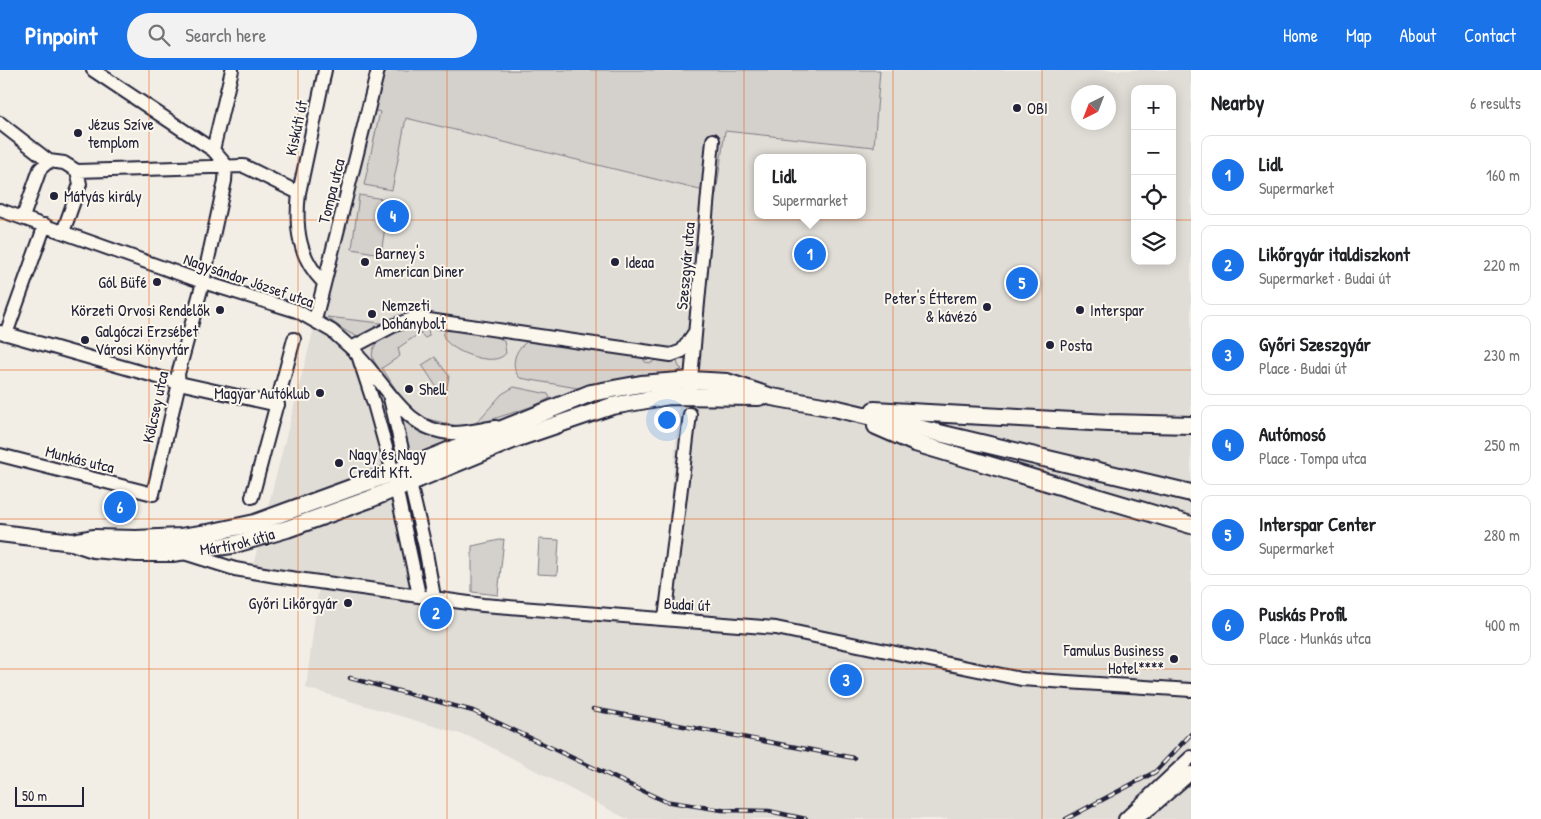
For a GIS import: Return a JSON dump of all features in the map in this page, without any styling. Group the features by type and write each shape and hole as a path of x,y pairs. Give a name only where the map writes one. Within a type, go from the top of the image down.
{"main road":[{"path":"401,478 511,425 591,393 642,384 772,397 834,408 1191,493"},
{"path":"401,478 595,411 690,388"},
{"path":"834,408 1108,423 1191,425"},
{"path":"834,408 915,443 1191,525"},
{"name":"Mártírok útja","path":"72,542 93,538 181,537 230,529 401,478"},
{"name":"Mártírok útja","path":"0,533 72,542 93,549 128,552 181,552 232,545 287,530 401,478"}],"street":[{"path":"94,70 213,150 226,165"},
{"path":"213,150 232,70"},
{"name":"Kiskúti út","path":"324,282 312,271 302,248 296,222 299,192 325,70"},
{"name":"Tompa utca","path":"315,320 378,70"},
{"path":"0,123 50,161 64,163 77,171 226,165 244,166 299,192"},
{"name":"Szeszgyár utca","path":"690,388 712,140"},
{"path":"23,217 40,168 50,161"},
{"name":"Kölcsey utca","path":"153,494 179,383 178,374 203,282 225,182 226,165"},
{"path":"63,232 80,184 77,171"},
{"name":"Nagysándor József utca","path":"0,210 203,282 297,311 332,330 355,351 401,478 419,595"},
{"path":"45,225 3,333 179,383 278,405"},
{"path":"511,425 456,433 443,432 412,419 389,394 375,373 355,351 395,325 415,318 664,354 677,354 682,351 695,332"},
{"path":"252,497 294,339"},
{"path":"389,394 401,478 434,598"},
{"path":"665,620 690,414"},
{"name":"Munkás utca","path":"0,455 153,494"},
{"name":"Budai út","path":"181,552 236,569 434,598 505,607 776,628 1021,680 1191,690"},
{"path":"1125,819 1191,757"},
{"path":"1136,819 1191,773"}],"shaded area":[{"path":"384,70 880,70 874,147 725,131 716,194 406,118 392,190 364,185 380,112 373,110"},
{"path":"880,70 1191,70 1191,819 627,819 474,738 306,688 319,585 250,577 373,110 715,194 725,131 874,147","holes":["679,404 666,559 655,623 436,601 415,491 573,425 623,413"]},
{"path":"359,195 389,200 381,254 352,249"},
{"path":"327,317 389,324 369,334 360,336 348,332"},
{"path":"423,324 428,327 429,336 425,338 420,333 398,348 400,356 382,368 406,405 418,417 458,426 476,423 502,394 514,387 548,394 550,398 531,407 471,426 450,430 434,428 421,422 410,413 399,399 374,361 372,353 380,340 388,335"},
{"path":"447,330 495,335 504,341 506,353 500,358 492,359 470,356 451,346 445,340 443,334"},
{"path":"532,340 642,355 645,362 652,363 657,357 676,358 679,367 682,369 674,374 604,382 577,388 520,378 516,373 514,362 522,346"},
{"path":"435,357 449,376 446,392 438,389 422,365"},
{"path":"367,370 383,396 397,460 394,460"},
{"path":"399,417 420,433 451,442 409,458"},
{"path":"504,539 498,595 472,592 472,546"},
{"path":"539,539 559,540 557,575 537,574"}],"railway":[{"path":"350,678 473,711 664,801 722,810 769,811 806,819"},
{"path":"593,709 854,758"},
{"path":"1066,819 1155,772 1191,734"}],"place":[{"name":"OBI","path":"1017,108"},
{"name":"Jézus Szíve templom","path":"78,133"},
{"name":"Mátyás király","path":"54,196"},
{"name":"Autómosó","path":"393,216"},
{"name":"Lidl","path":"810,254"},
{"name":"Barney's American Diner","path":"365,262"},
{"name":"Ideaa","path":"615,262"},
{"name":"Gól Büfé","path":"157,282"},
{"name":"Interspar Center","path":"1022,283"},
{"name":"Peter's Étterem & kávézó","path":"987,307"},
{"name":"Körzeti Orvosi Rendelők","path":"220,310"},
{"name":"Interspar","path":"1080,310"},
{"name":"Nemzeti Dohánybolt","path":"372,314"},
{"name":"Galgóczi Erzsébet Városi Könyvtár","path":"85,340"},
{"name":"Posta","path":"1050,345"},
{"name":"Shell","path":"409,389"},
{"name":"Magyar Autóklub","path":"320,393"},
{"name":"Nagy és Nagy Credit Kft.","path":"339,463"},
{"name":"Puskás Profil","path":"120,507"},
{"name":"Győri Likőrgyár","path":"348,603"},
{"name":"Likőrgyár italdiszkont","path":"436,613"},
{"name":"Famulus Business Hotel****","path":"1174,659"},
{"name":"Győri Szeszgyár","path":"846,680"}]}
